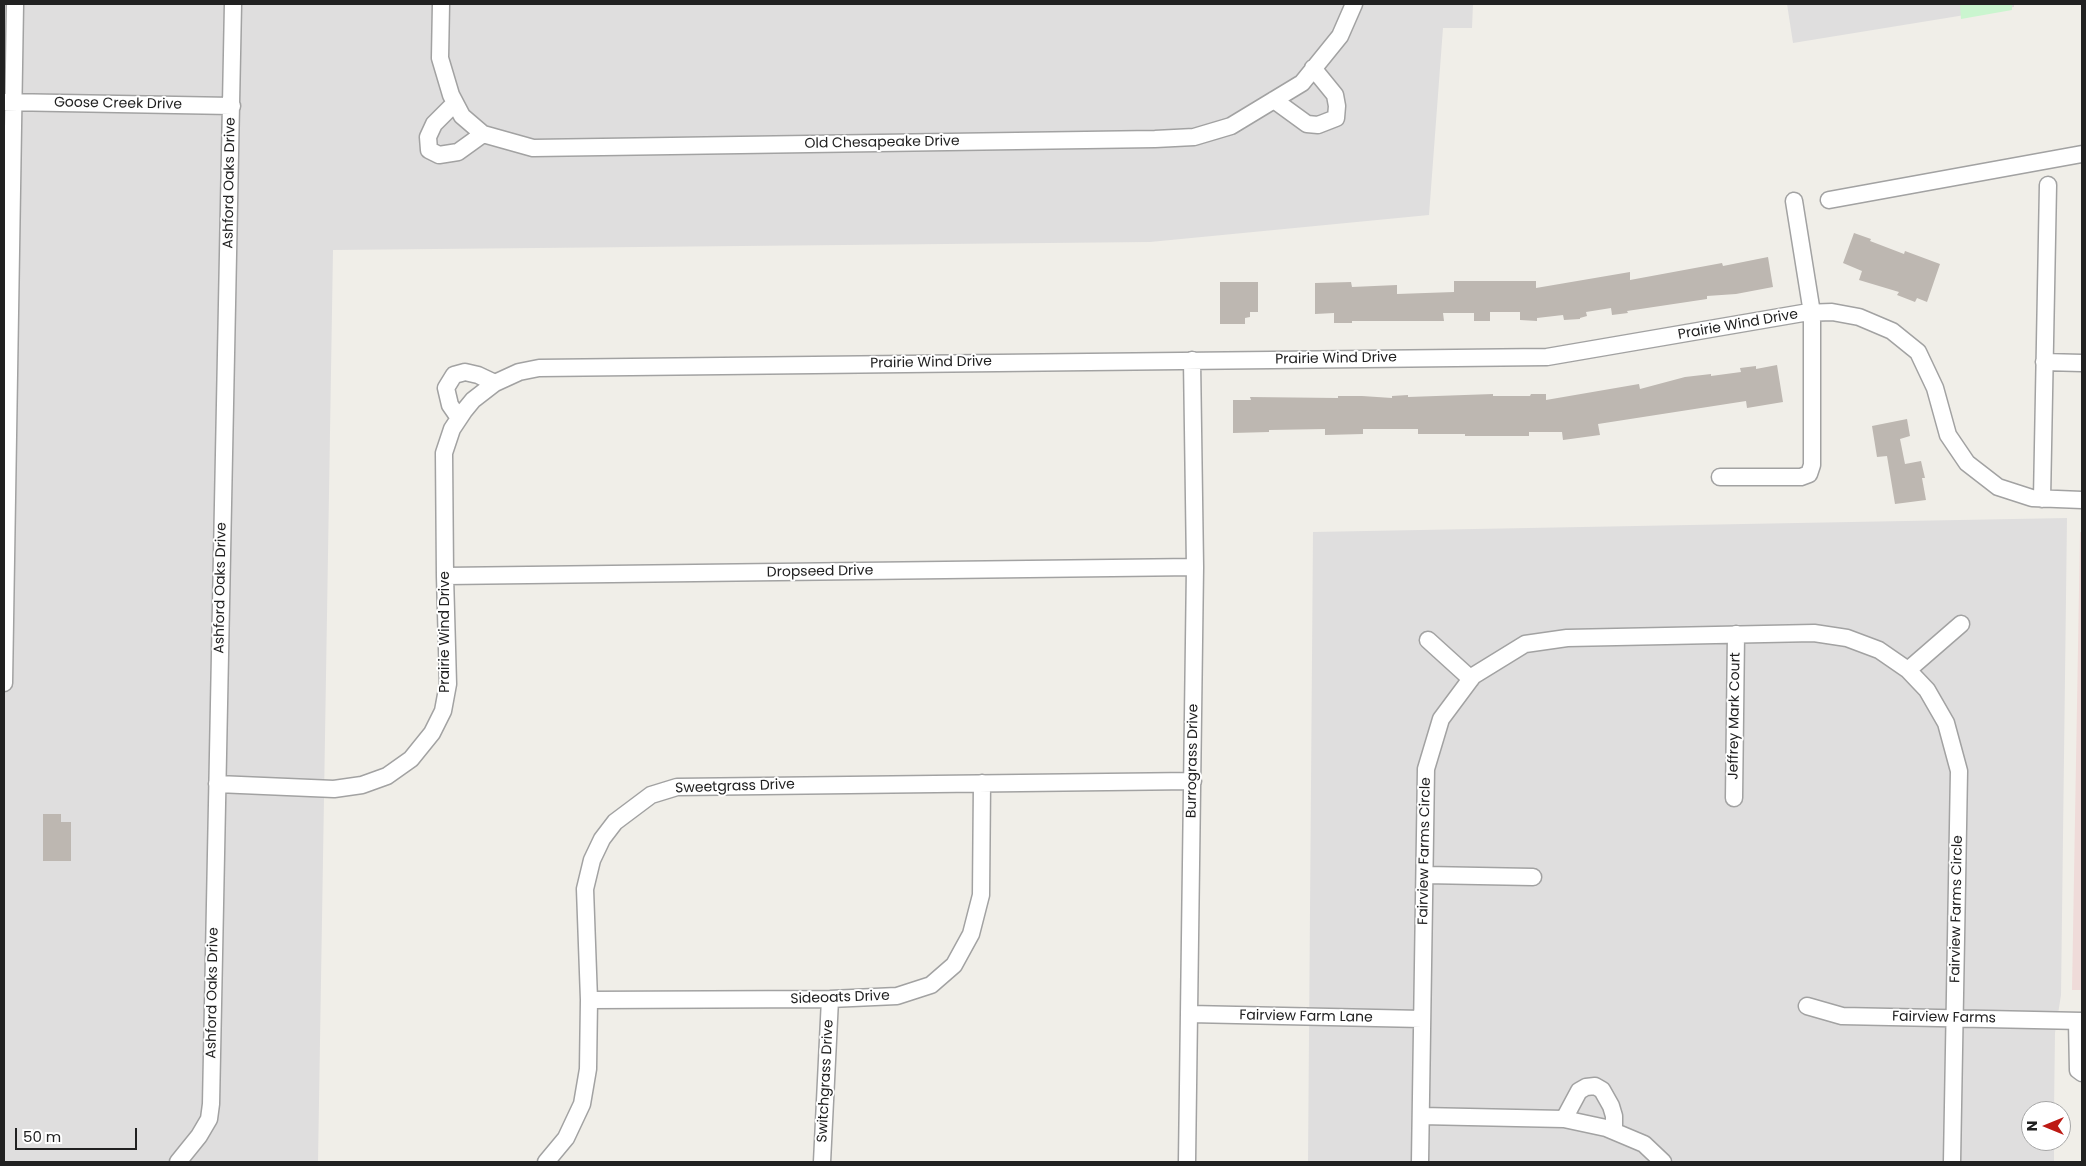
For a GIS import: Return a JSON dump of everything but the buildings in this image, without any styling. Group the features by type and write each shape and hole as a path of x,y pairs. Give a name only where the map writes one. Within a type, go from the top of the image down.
{"street":[{"path":"4,683 9,102 15,4"},
{"name":"Ashford Oaks Drive","path":"178,1162 198,1136 208,1118 211,1104 233,4"},
{"name":"Old Chesapeake Drive","path":"442,4 440,58 451,95 462,116 483,134 533,148 1194,137 1231,126 1302,83 1340,36 1354,4"},
{"path":"1274,100 1306,124 1318,126 1336,118 1337,106 1335,95 1313,68"},
{"name":"Goose Creek Drive","path":"9,102 232,106"},
{"path":"455,103 434,124 428,137 429,150 439,155 458,152 483,134"},
{"path":"1829,200 2082,154"},
{"path":"2042,499 2048,185"},
{"path":"1720,476 1801,477 1809,474 1812,465 1812,313 1794,201"},
{"name":"Prairie Wind Drive","path":"217,784 334,789 362,785 387,776 411,759 432,733 443,710 448,684 444,453 452,429 473,400 495,382 519,372 539,368 1547,357 1812,313 1832,312 1859,317 1892,331 1918,352 1935,388 1948,435 1966,463 1998,487 2032,498 2082,500"},
{"name":"Burrograss Drive","path":"1187,1162 1195,567 1192,360"},
{"path":"2044,362 2082,363"},
{"path":"459,418 450,405 446,388 454,375 465,372 495,382"},
{"name":"Dropseed Drive","path":"445,576 1195,567"},
{"path":"1908,670 1961,624"},
{"name":"Fairview Farms Circle","path":"1420,1162 1426,769 1441,719 1471,678 1525,644 1567,638 1814,633 1847,638 1879,650 1908,670 1927,690 1946,723 1959,771 1952,1162"},
{"name":"Jeffrey Mark Court","path":"1734,798 1736,634"},
{"path":"1428,640 1471,678"},
{"name":"Sweetgrass Drive","path":"546,1162 566,1138 582,1104 588,1069 589,1000 585,889 592,860 602,839 615,822 651,795 677,786 1193,781"},
{"name":"Sideoats Drive","path":"589,1000 830,999 897,996 931,985 954,966 971,934 981,894 982,783"},
{"path":"1425,876 1533,877"},
{"name":"Switchgrass Drive","path":"822,1162 830,999"},
{"name":"Fairview Farms","path":"1807,1006 1842,1016 2080,1021"},
{"name":"Fairview Farm Lane","path":"1190,1014 1422,1019"},
{"path":"2080,1021 2078,1070 2082,1073"},
{"path":"1564,1119 1579,1092 1586,1087 1595,1086 1602,1090 1611,1106 1614,1116 1614,1131"},
{"path":"1420,1116 1564,1119 1606,1128 1644,1144 1662,1162"}],"shaded area":[{"path":"4,4 1473,4 1472,28 1443,28 1429,215 1150,242 333,250 318,1162 4,1162"},
{"path":"1787,4 2014,4 2014,7 1793,43"},
{"path":"2067,518 2061,995 2055,1033 2054,1101 2021,1101 2021,1151 2054,1151 2054,1162 1308,1162 1313,532"},
{"path":"2080,532 2082,532 2082,990 2072,990"}],"green space":[{"path":"1960,4 2012,4 2012,10 1961,19"}]}
